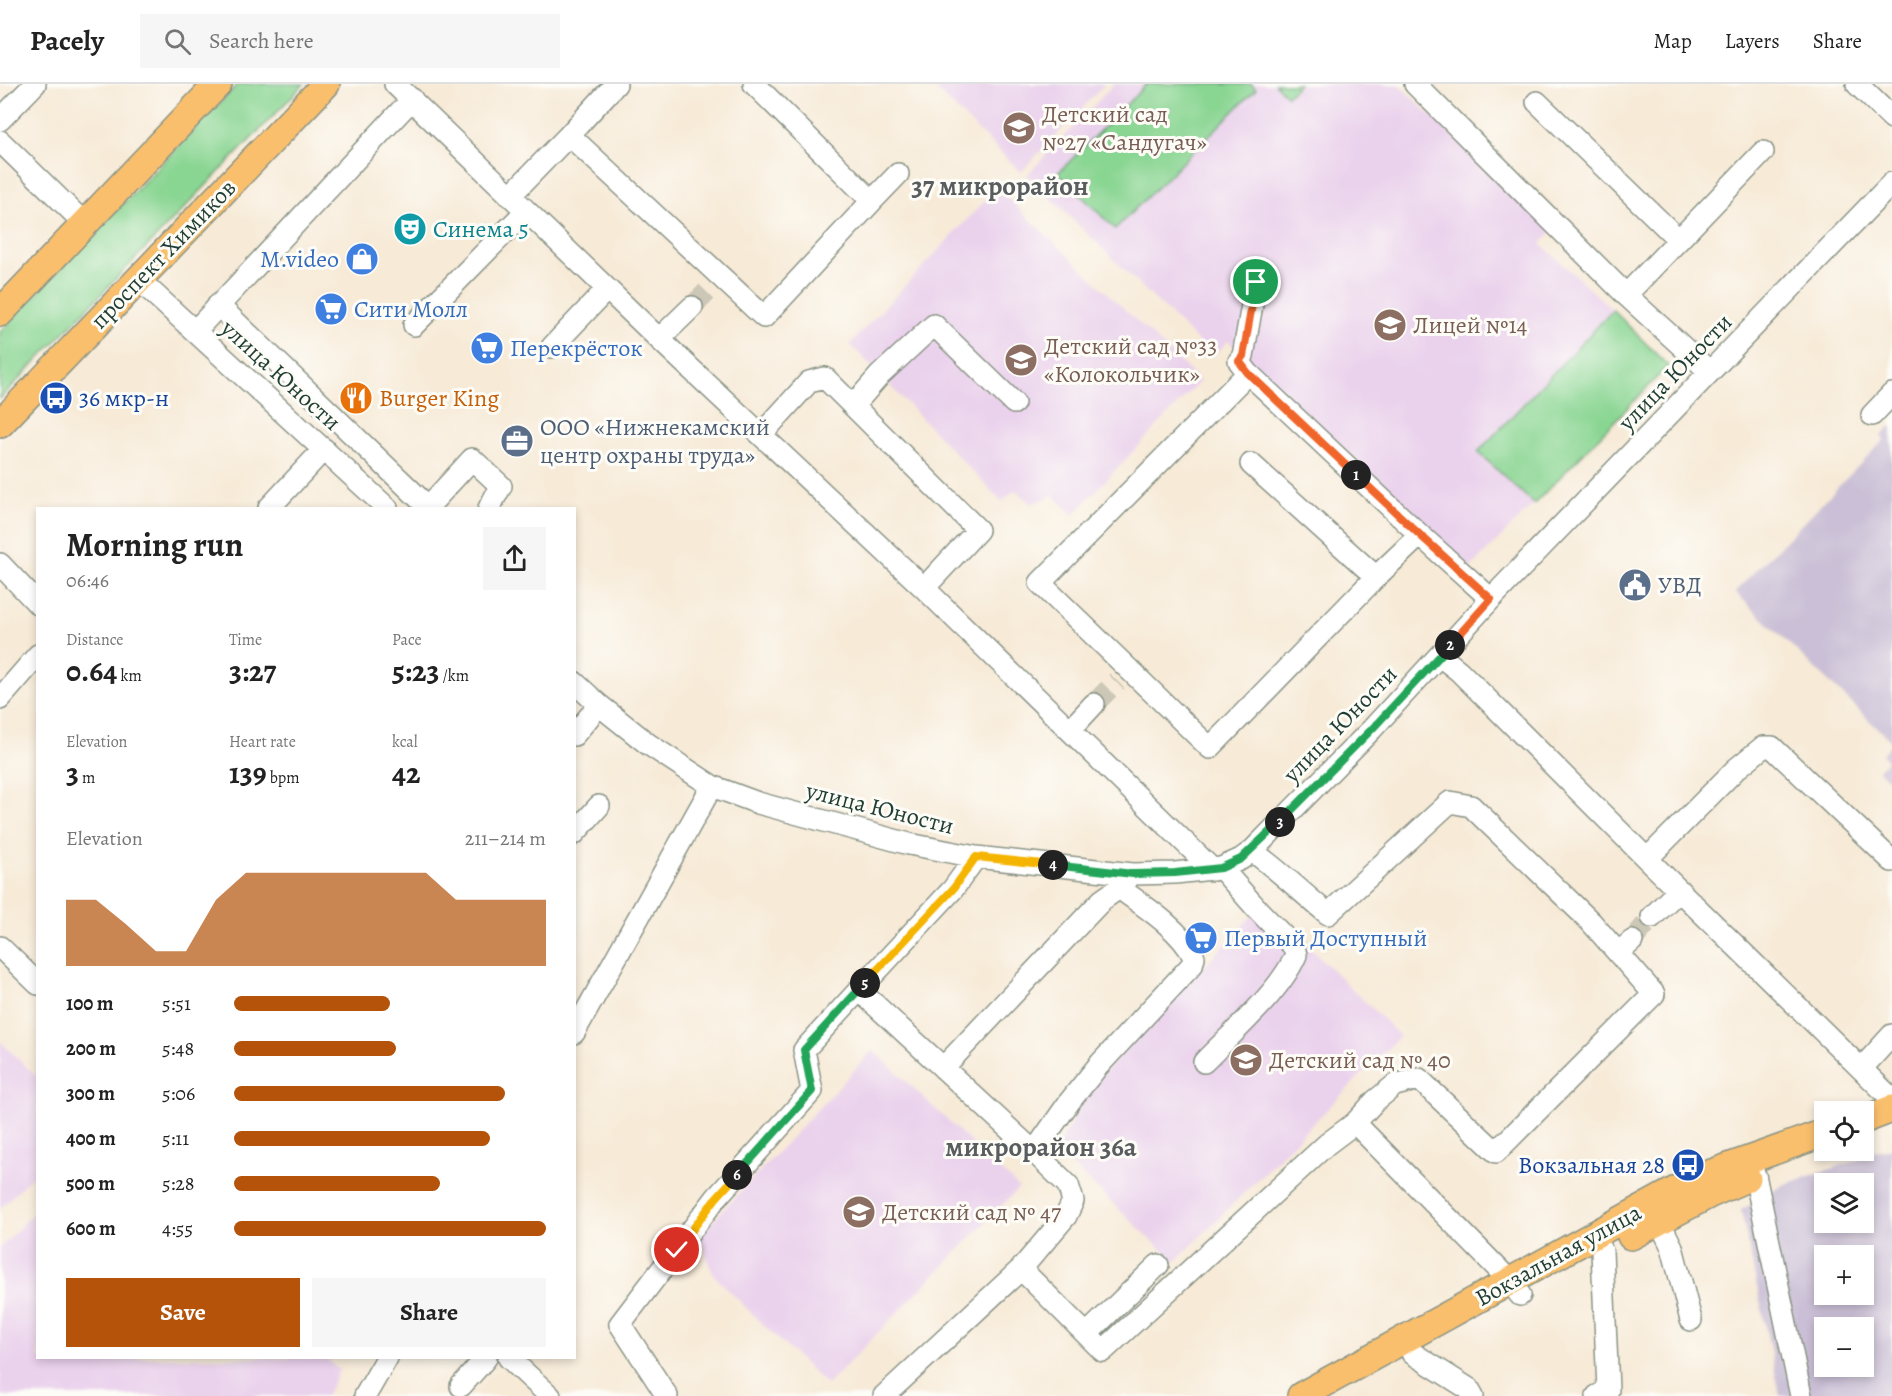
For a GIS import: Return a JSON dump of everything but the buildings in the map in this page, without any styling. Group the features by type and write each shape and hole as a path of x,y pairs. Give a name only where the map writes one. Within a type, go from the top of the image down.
{"main road":[{"path":"0,313 218,84"},
{"name":"проспект Химиков","path":"5,418 326,84"},
{"path":"1874,1116 1892,1109"},
{"path":"1874,1134 1892,1128"},
{"name":"Вокзальная улица","path":"1330,1396 1412,1353 1698,1178 1814,1137"},
{"name":"Вокзальная улица","path":"1301,1396 1515,1288 1602,1251 1710,1194 1814,1154"}],"street":[{"path":"0,120 35,84"},
{"path":"510,196 616,84"},
{"path":"754,84 872,201"},
{"path":"1415,84 1626,295 1710,372"},
{"path":"1857,84 1892,118"},
{"path":"195,331 405,89 432,122 924,588 1064,730 1217,869 1294,947 1296,955 1288,972 1204,1062"},
{"path":"1537,102 1679,240"},
{"path":"569,135 717,282 764,317 898,174"},
{"path":"0,141 85,224"},
{"path":"1626,295 1763,152"},
{"name":"улица Юности","path":"576,684 648,744 712,786 758,802 898,841 976,857 1126,881 1167,873 1217,869 1241,859 1252,851 1372,729 1491,599 1892,183"},
{"path":"414,325 526,211"},
{"name":"улица Юности","path":"139,280 386,507"},
{"path":"1256,282 1243,356 1239,361 1248,373 1491,599"},
{"path":"552,347 607,289"},
{"path":"218,305 428,507"},
{"path":"659,339 692,307"},
{"path":"853,406 880,375 934,325 1014,403"},
{"path":"1248,373 1040,583 1123,675 1210,748 1376,577 1420,535"},
{"path":"761,435 809,382 825,378 978,530 924,588"},
{"path":"1872,415 1892,394"},
{"path":"270,507 324,449"},
{"path":"430,507 472,459 501,486 490,507"},
{"path":"1251,464 1376,577"},
{"path":"0,564 36,602"},
{"path":"0,699 36,656"},
{"path":"1440,656 1459,671 1892,1099"},
{"path":"576,733 599,705"},
{"path":"1064,730 1094,705"},
{"path":"1647,859 1736,769 1763,747 1772,747 1892,861"},
{"path":"576,1029 712,786"},
{"path":"1021,1269 1103,1351 1327,1144 1355,1123 1375,1101 1395,1085 1419,1079 1497,1152 1654,994 1625,947 1591,922 1472,806 1450,802 1328,914 1273,866 1252,851"},
{"path":"576,832 599,806"},
{"path":"1167,873 1179,860 1185,842"},
{"path":"664,1395 620,1324 716,1198 812,1091 804,1050 953,889 976,857"},
{"path":"943,1068 1102,900 1126,881 1154,914 1189,946 1194,957 1192,965 1098,1066 1034,1152"},
{"path":"1652,917 1679,890"},
{"path":"0,946 36,982"},
{"path":"859,990 1068,1185 1074,1201 1066,1216 1021,1269 884,1396"},
{"path":"1862,1068 1892,1035"},
{"path":"1355,1123 1515,1288"},
{"path":"1755,1175 1801,1396"},
{"path":"1659,1221 1672,1247 1691,1320"},
{"path":"1598,1396 1608,1390 1602,1251"},
{"path":"1087,1335 1158,1265"},
{"path":"1412,1353 1468,1389 1473,1396"},
{"path":"365,1396 386,1359"},
{"path":"461,1386 485,1359"},
{"path":"510,1359 550,1396"}],"shaded area":[{"name":"Детский сад №27 «Сандугач»","path":"930,84 1105,84 1021,172"},
{"name":"Лицей №14","path":"1114,84 1398,84 1552,231 1541,244 1613,310 1478,452 1534,504 1470,568 1228,341 1213,356 1027,175"},
{"name":"Детский сад №33 «Колокольчик»","path":"997,188 1200,381 1073,515 1054,495 1031,504 1015,490 1002,502 850,344"},
{"path":"1892,425 1892,742 1735,592 1884,440 1881,436"},
{"path":"1892,743 1892,783 1878,770 1887,761 1882,754"},
{"name":"Детский сад № 40","path":"1264,903 1400,1036 1175,1262 1056,1150 1092,1085"},
{"path":"0,1041 36,1076 36,1172 0,1209"},
{"name":"Детский сад № 47","path":"873,1050 1019,1188 827,1385 714,1275 699,1236"},
{"path":"1892,1148 1892,1396 1780,1396 1741,1210 1785,1184 1814,1174 1814,1233 1874,1233 1874,1173 1818,1173 1855,1161 1874,1161 1874,1152"},
{"path":"36,1210 36,1359 327,1359 339,1370 326,1396 0,1396 0,1248"}],"green space":[{"path":"238,84 304,84 0,399 0,332"},
{"path":"1147,84 1251,84 1256,89 1115,229 1058,173"},
{"path":"1275,84 1299,84 1287,96"},
{"path":"1613,310 1668,366 1534,504 1478,452"}],"tunnel":[{"path":"692,307 712,287"},
{"path":"1094,704 1117,681"},
{"path":"1632,941 1652,917"}],"place":[{"name":"Детский сад №27 «Сандугач»","path":"1019,128"},
{"name":"Синема 5","path":"410,229"},
{"name":"M.video","path":"362,259"},
{"name":"Сити Молл","path":"331,309"},
{"name":"Лицей №14","path":"1390,325"},
{"name":"Перекрёсток","path":"487,348"},
{"name":"Детский сад №33 «Колокольчик»","path":"1021,360"},
{"name":"36 мкр-н","path":"56,398"},
{"name":"Burger King","path":"356,398"},
{"name":"ООО «Нижнекамский центр охраны труда»","path":"517,441"},
{"name":"УВД","path":"1635,585"},
{"name":"Первый Доступный","path":"1201,938"},
{"name":"Детский сад № 40","path":"1246,1060"},
{"name":"Вокзальная 28","path":"1688,1165"},
{"name":"Детский сад № 47","path":"859,1212"}],"district":[{"name":"37 микрорайон","path":"1000,186"},
{"name":"микрорайон 36а","path":"1041,1147"}],"route":[{"path":"677,1250 716,1198 812,1091 804,1050 953,889 976,857 1133,874 1175,873 1230,865 1252,851 1372,729 1491,599 1248,373 1239,361 1243,356 1256,282"}]}
